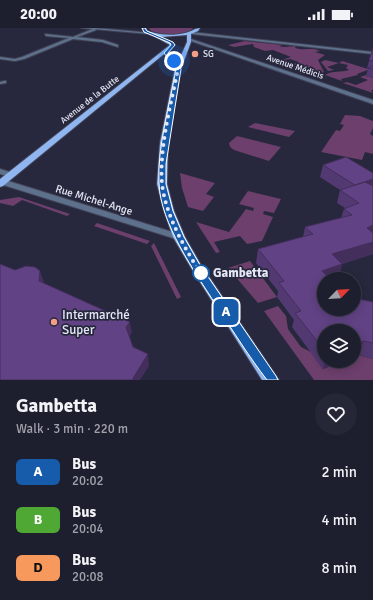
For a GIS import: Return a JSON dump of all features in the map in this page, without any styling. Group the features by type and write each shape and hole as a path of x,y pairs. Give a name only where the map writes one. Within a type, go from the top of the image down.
{"main road":[{"path":"144,28 143,30 173,45 170,57 178,69"},
{"path":"151,34 171,36 190,33 198,28"},
{"path":"190,33 189,42 178,69 164,143 162,184 169,211 179,237 197,268 271,380"},
{"name":"Avenue de la Butte","path":"1,183 170,57"}],"street":[{"path":"83,28 151,34"},
{"path":"112,30 144,28"},
{"path":"0,58 15,60 23,58 95,29"},
{"path":"190,33 373,53"},
{"path":"46,35 103,41 118,46"},
{"name":"Avenue Médicis","path":"189,42 213,48 373,102"},
{"path":"0,171 10,175"},
{"name":"Rue Michel-Ange","path":"1,183 179,237"}],"shaded area":[{"path":"149,28 193,28 185,33 173,35 151,31"},
{"path":"245,41 283,45 279,46 283,47 296,46 295,48 298,49 314,49 320,51 315,52 325,55 318,60 324,72 321,74 313,74 294,68 294,66 291,65 299,62 290,59 278,61 291,57 273,50 265,51 254,47 253,44 234,47 228,45"},
{"path":"325,60 339,63 327,67 334,70 328,71 321,62"},
{"path":"342,61 368,69 373,68 357,74 358,75 341,79 342,81 325,75 349,70 346,68 348,65 339,63"},
{"path":"373,73 366,76 373,78 373,90 371,90 373,93 343,83 347,82 356,85 368,80 360,77"},
{"path":"345,115 360,116 373,121 373,128 370,134 373,136 373,154 365,152 362,160 321,152 336,130 340,131 344,125 340,124"},
{"path":"255,123 295,131 289,137 248,127"},
{"path":"237,136 281,147 269,161 234,150 230,147 229,143"},
{"path":"180,173 215,183 206,194 214,197 203,211 188,207 182,188"},
{"path":"248,191 281,199 274,213 264,211 263,214 273,217 262,241 247,244 240,236 214,242 220,252 216,253 196,222 229,232 246,209 253,211 254,208 239,204"},
{"path":"19,197 70,214 67,216 22,200 13,206 0,203 0,200"},
{"path":"97,223 150,241 147,244 94,226"},
{"path":"154,243 181,297 177,299 151,246"},
{"path":"250,261 277,297 258,303 228,268"},
{"path":"278,306 286,316 288,329 301,347 311,352 317,360 317,368 361,368 361,356 373,359 373,380 314,380 264,311"}],"building":[{"path":"373,48 373,61 369,60"},
{"path":"346,157 373,173 373,179 355,185 323,165"},
{"path":"365,182 373,186 373,225 367,228 373,233 373,242 332,254 342,264 322,271 323,272 317,272 317,316 361,316 361,299 373,302 373,343 364,341 361,342 361,324 317,324 317,341 295,313 301,311 279,283 284,281 258,249 313,234 305,227 352,215 344,209 359,203 340,190"},
{"name":"Intermarché Super","path":"0,264 15,270 26,266 35,267 40,271 39,281 130,322 126,327 133,347 148,354 132,380 0,380"}],"bus line":[{"name":"A","path":"144,28 143,30 145,32 172,43 172,47 166,53 174,61 178,69 164,143 162,164 162,184 169,211 179,237 197,268 271,380"}],"place":[{"name":"SG","path":"195,54"},
{"name":"Gambetta","path":"201,273"},
{"name":"Intermarché Super","path":"54,322"}],"route":[{"path":"174,61 178,69 164,143 162,184 169,211 179,237 204,278 201,273"}]}
